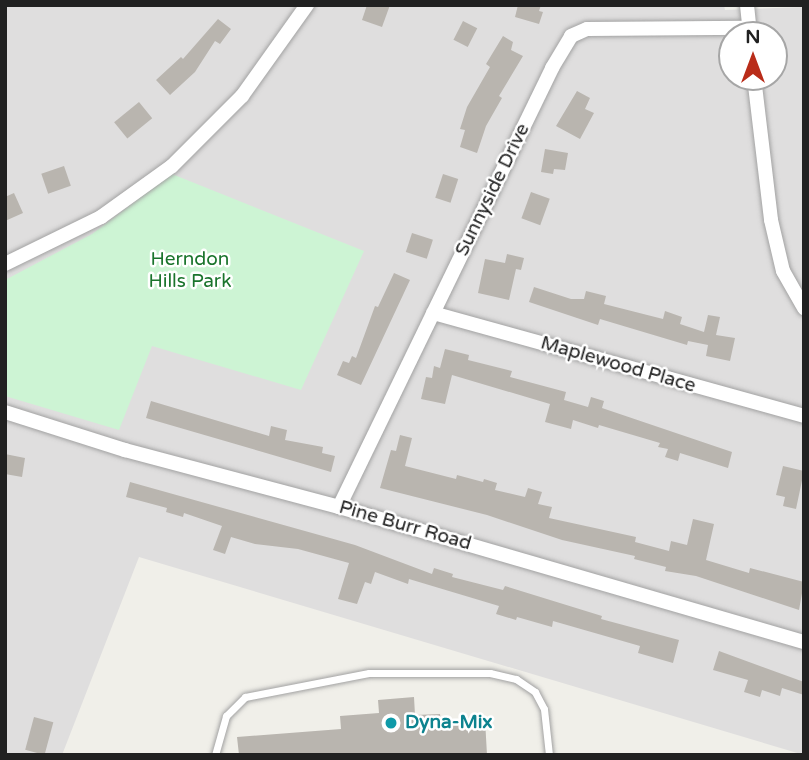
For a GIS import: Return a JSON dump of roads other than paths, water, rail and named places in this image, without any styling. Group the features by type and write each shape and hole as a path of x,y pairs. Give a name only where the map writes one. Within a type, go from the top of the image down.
{"street":[{"path":"5,264 101,218 172,166 242,96 307,5"},
{"name":"Sunnyside Drive","path":"339,507 552,68 571,36 587,29 718,31"},
{"path":"756,91 771,220 783,271 804,308"},
{"name":"Maplewood Place","path":"433,313 804,416"},
{"name":"Pine Burr Road","path":"5,412 125,450 339,507 804,642"}],"lane":[{"path":"215,755 226,716 244,697 369,673 490,673 516,679 535,692 544,709 549,755"}],"place":[{"name":"Dyna-Mix","path":"391,723"}],"park label":[{"name":"Herndon Hills Park","path":"190,271"}]}
